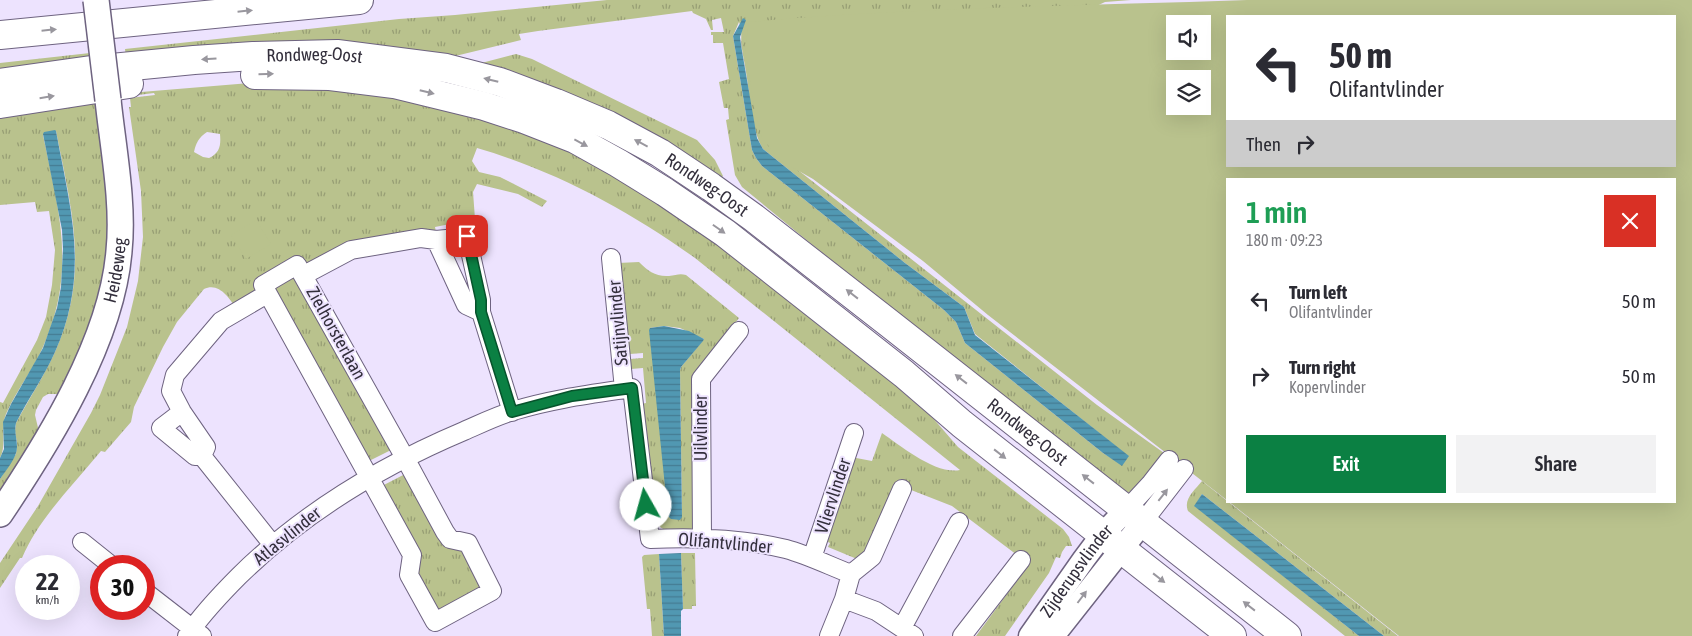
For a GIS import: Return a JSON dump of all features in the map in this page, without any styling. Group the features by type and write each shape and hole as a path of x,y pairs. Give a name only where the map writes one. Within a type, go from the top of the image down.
{"main road":[{"name":"Heideweg","path":"0,514 35,462 70,397 102,326 115,282 120,251 120,216 96,0"},
{"path":"0,35 359,0"},
{"name":"Rondweg-Oost","path":"0,83 91,70 194,60 253,56 337,54 446,68 500,82 608,125 651,148 711,187 890,324 1288,636"},
{"name":"Rondweg-Oost","path":"0,104 130,84 266,74 330,76 394,84 484,106 576,139 666,192 725,233 881,356 970,430 1232,636"}],"street":[{"path":"304,275 351,250 421,238 436,240 467,236 481,300 481,312 512,412"},
{"path":"436,240 466,305 481,312"},
{"name":"Satijnvlinder","path":"611,258 624,389"},
{"name":"Zielhorsterlaan","path":"268,294 263,285 298,265 445,532 450,539 468,543 492,591 435,622 409,575 412,555 369,478"},
{"path":"202,456 206,447 182,412 171,391 175,376 220,321 268,294 369,478"},
{"name":"Uilvlinder","path":"702,539 701,380 739,331"},
{"name":"Olifantvlinder","path":"624,389 632,388 650,539 702,539 758,544 787,549 851,574"},
{"path":"405,458 512,412 572,396 624,389"},
{"path":"182,412 162,428 195,456 202,456"},
{"name":"Vliervlinder","path":"812,558 854,433"},
{"path":"202,456 273,545"},
{"name":"Atlasvlinder","path":"193,633 226,589 273,545 318,510 405,458"},
{"path":"1135,515 1151,483 1176,464"},
{"path":"828,636 844,599 851,574 872,557 902,489"},
{"name":"Zijderupsvlinder","path":"1053,636 1112,542 1135,515"},
{"path":"844,599 876,611 908,632 959,522"},
{"path":"82,542 98,555"},
{"name":"Zijderupsvlinder","path":"1030,636 1076,569 1112,542"},
{"path":"962,636 1021,560"},
{"path":"155,600 193,633"}],"green space":[{"path":"607,0 1131,0 1105,2 1073,17 798,170 1097,405 1164,453 1142,482 1125,494 878,299 742,187 735,175 726,120 729,119 728,108 724,108 719,82 729,79 723,43 713,43 713,35 711,35 711,32 724,32 721,18 712,20 713,30 711,30 706,19 692,11 538,31 519,34 521,40 447,58 126,58 125,49 399,19","holes":["739,22 741,45 751,112 763,149 905,263 964,307 975,334 1128,456 1122,465 1103,453 965,343 956,322 944,310 762,166 752,150 733,36"]},
{"path":"1247,0 1692,0 1692,636 1399,636 1231,503 1676,503 1676,178 1226,178 1226,499 988,315 923,261 813,179 781,161 762,138 754,105 745,49 749,22 874,13"},
{"path":"90,53 91,62 0,71 0,63"},
{"path":"516,54 532,59 697,140 715,160 723,176 718,182 470,66"},
{"path":"250,83 397,94 543,136 648,189 857,348 932,417 958,447 1063,529 1069,537 1072,546 1066,546 1060,558 1056,557 1049,573 1005,636 976,636 1029,564 952,506 906,488 908,481 900,479 869,553 857,559 828,547 830,543 824,540 851,457 872,461 882,433 930,464 940,468 960,470 670,240 617,208 563,180 506,157 477,148 472,161 479,172 500,177 547,201 542,207 518,194 477,184 473,192 475,219 435,227 437,237 351,244 258,292 236,308 219,289 209,287 204,289 177,322 163,347 134,407 131,422 105,452 101,451 47,515 23,555 15,555 15,566 0,588 0,563 38,506 91,413 127,327 138,281 143,237 141,191 129,107 131,107 130,98 155,95 154,93 130,96 129,93","holes":["207,132 220,134 220,142 215,154 209,158 194,152 198,140"]},
{"path":"96,97 112,203 102,302 60,394 48,394 43,397 36,410 35,415 39,432 0,496 0,479 16,454 16,423 51,361 66,323 75,269 75,242 68,189 56,131 43,135 55,190 62,241 60,292 43,347 6,414 0,458 0,402 3,403 37,340 46,317 52,285 55,250 49,211 37,212 35,202 0,205 0,114"},
{"path":"256,220 271,244 246,259 231,235"},
{"path":"639,262 649,271 660,276 686,275 739,318 694,377 694,527 689,530 669,531 659,526 654,519 641,404 646,403 643,368 631,369 630,359 643,358 643,353 630,354 618,263","holes":["664,326 680,328 704,339 680,370 682,517 650,328"]},
{"path":"296,273 393,449 367,462 270,288"},
{"path":"407,473 462,549 485,589 437,615 415,577 380,487"},
{"path":"1202,481 1226,500 1226,503 1230,503 1398,636 1384,636 1202,494 1195,506 1359,636 1345,636 1188,511 1188,499"},
{"path":"681,553 695,553 696,606 692,606 692,609 683,609"},
{"path":"659,554 664,636 652,636 650,609 647,609 642,557 644,555"}],"water":[{"path":"743,18 746,20 740,37 742,51 757,138 763,149 905,263 964,307 975,335 1129,456 1122,466 965,343 956,322 944,310 762,166 752,150 733,36"},
{"path":"55,130 72,216 75,269 72,296 66,323 55,352 16,423 17,451 11,464 0,479 0,458 4,449 3,422 11,404 43,348 57,308 61,287 62,230 43,134 44,132"},
{"path":"664,326 689,331 704,339 680,370 682,517 680,520 671,519 668,516 649,330 650,328"},
{"path":"1202,494 1384,636 1359,636 1194,506"},
{"path":"681,553 683,609 681,611 681,636 664,636 659,554"}],"route":[{"path":"467,236 481,300 481,312 512,412 572,396 632,388 646,505"}]}
